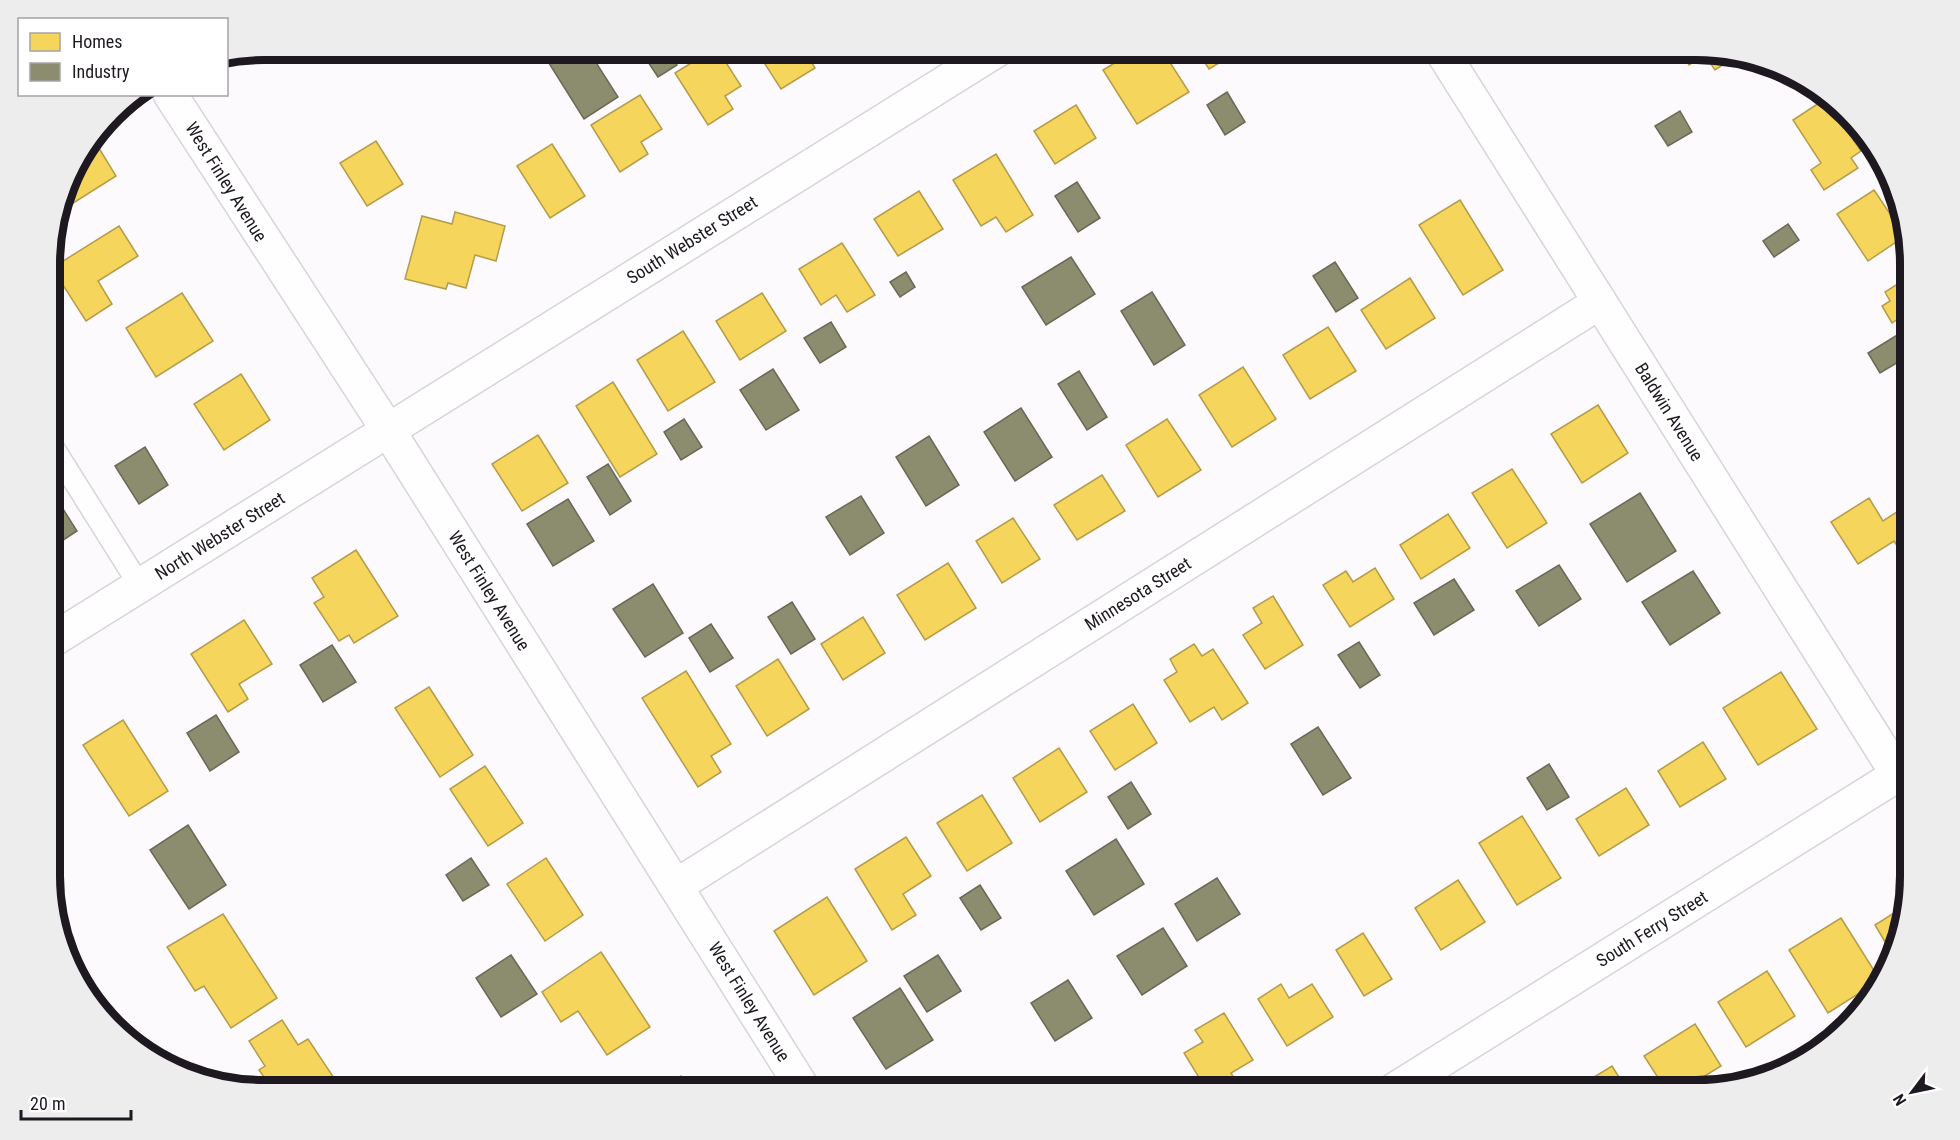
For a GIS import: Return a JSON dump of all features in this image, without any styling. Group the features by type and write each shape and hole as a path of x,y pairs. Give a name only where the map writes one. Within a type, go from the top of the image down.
{"street":[{"name":"South Webster Street","path":"388,430 981,60"},
{"name":"Baldwin Avenue","path":"1447,60 1600,302 1900,765"},
{"name":"West Finley Avenue","path":"171,96 388,430 798,1080"},
{"name":"Minnesota Street","path":"676,885 1600,302"},
{"name":"North Webster Street","path":"60,635 388,430"},
{"name":"South Ferry Street","path":"1410,1080 1900,774"}],"lane":[{"path":"60,458 140,586"}],"building: Homes":[{"path":"696,60 724,60 741,86 725,96 733,109 708,125 675,73"},
{"path":"762,60 810,60 815,68 781,89"},
{"path":"1120,60 1168,60 1189,92 1137,124 1103,70"},
{"path":"1203,60 1224,60 1209,69"},
{"path":"1686,60 1697,60 1689,65"},
{"path":"1709,61 1726,63 1715,70"},
{"path":"640,95 662,129 641,142 648,154 620,172 591,125"},
{"path":"1820,102 1839,119 1861,151 1851,158 1858,168 1824,190 1811,170 1821,163 1793,120"},
{"path":"1076,105 1096,138 1055,164 1034,131"},
{"path":"376,141 403,184 367,206 340,163"},
{"path":"552,144 585,196 550,218 517,166"},
{"path":"98,146 116,176 69,206 87,162"},
{"path":"996,154 1033,215 1006,232 996,217 981,226 953,180"},
{"path":"1874,190 1895,222 1898,240 1868,261 1837,214"},
{"path":"919,191 943,229 898,256 874,219"},
{"path":"1460,200 1503,270 1463,295 1419,225"},
{"path":"455,212 505,226 496,261 475,255 466,288 448,283 446,289 405,279 422,216 452,224"},
{"path":"119,226 138,256 98,281 112,304 86,321 60,280 60,263"},
{"path":"842,243 875,295 847,312 836,295 821,305 799,269"},
{"path":"1410,278 1435,318 1386,349 1361,310"},
{"path":"1900,282 1900,318 1892,323 1882,306 1890,301 1885,292"},
{"path":"182,293 213,341 156,377 126,328"},
{"path":"762,293 786,331 740,360 716,321"},
{"path":"1328,327 1356,371 1310,399 1283,355"},
{"path":"683,331 715,382 668,411 637,360"},
{"path":"1243,367 1276,419 1232,447 1199,395"},
{"path":"241,374 270,420 224,450 194,404"},
{"path":"613,382 657,454 620,477 576,406"},
{"path":"1598,405 1628,453 1582,483 1551,434"},
{"path":"1167,419 1201,470 1158,497 1126,445"},
{"path":"538,435 568,483 522,511 492,464"},
{"path":"1512,469 1547,523 1507,548 1472,493"},
{"path":"1102,475 1125,511 1077,540 1054,505"},
{"path":"1869,498 1883,521 1900,510 1900,550 1894,541 1858,564 1831,522"},
{"path":"1448,514 1470,548 1421,579 1400,545"},
{"path":"1013,518 1040,559 1002,583 976,541"},
{"path":"356,550 398,616 354,643 349,635 339,641 314,603 324,597 312,578"},
{"path":"948,563 976,608 925,640 897,595"},
{"path":"1375,568 1394,599 1350,627 1323,585 1346,571 1353,582"},
{"path":"1273,596 1303,645 1265,669 1243,635 1262,623 1253,608"},
{"path":"863,617 885,653 843,680 821,644"},
{"path":"244,620 272,664 239,684 248,699 228,712 191,654"},
{"path":"1194,644 1202,656 1213,649 1248,703 1222,720 1214,707 1190,722 1164,680 1177,672 1170,659"},
{"path":"778,659 809,709 767,736 736,686"},
{"path":"686,671 731,744 711,756 721,772 698,787 642,698"},
{"path":"1781,672 1817,729 1758,765 1723,708"},
{"path":"429,687 473,755 440,777 395,708"},
{"path":"1133,704 1157,743 1115,770 1090,731"},
{"path":"123,720 168,791 129,816 83,745"},
{"path":"1703,742 1726,779 1680,807 1658,771"},
{"path":"1059,748 1087,792 1040,822 1013,778"},
{"path":"485,766 523,823 488,846 450,789"},
{"path":"1626,788 1649,825 1599,856 1576,819"},
{"path":"982,795 1012,843 967,871 937,823"},
{"path":"1522,816 1561,878 1517,905 1479,843"},
{"path":"906,837 931,876 903,894 916,915 892,930 855,869"},
{"path":"546,858 583,915 545,941 507,884"},
{"path":"1458,880 1485,922 1441,950 1415,908"},
{"path":"827,897 867,961 814,995 774,931"},
{"path":"1897,911 1887,946 1875,925"},
{"path":"223,914 277,998 231,1028 204,986 195,991 167,947"},
{"path":"1841,918 1875,973 1865,989 1828,1013 1789,950"},
{"path":"1363,933 1392,979 1364,996 1336,950"},
{"path":"601,952 650,1027 607,1055 578,1011 561,1022 542,992"},
{"path":"1767,971 1795,1016 1746,1047 1718,1002"},
{"path":"1281,984 1289,998 1312,984 1333,1017 1287,1046 1258,999"},
{"path":"1224,1013 1253,1060 1231,1073 1235,1080 1200,1080 1184,1053 1203,1042 1195,1030"},
{"path":"282,1020 298,1045 308,1039 335,1080 266,1080 259,1070 265,1066 249,1041"},
{"path":"1695,1024 1721,1066 1698,1080 1660,1080 1644,1056"},
{"path":"1612,1066 1621,1080 1589,1080"}],"building: Industry":[{"path":"547,60 594,60 618,97 584,119"},
{"path":"647,60 674,60 677,65 658,77"},
{"path":"1227,92 1245,122 1225,135 1207,105"},
{"path":"1680,111 1692,132 1668,146 1655,126"},
{"path":"1077,182 1100,218 1078,232 1055,196"},
{"path":"1788,224 1799,240 1774,257 1763,241"},
{"path":"1071,257 1095,294 1046,325 1022,287"},
{"path":"1335,262 1358,298 1336,312 1313,276"},
{"path":"906,272 915,287 900,297 890,282"},
{"path":"1152,292 1185,345 1154,365 1121,311"},
{"path":"831,322 846,347 820,363 804,338"},
{"path":"1900,333 1900,361 1880,373 1868,353"},
{"path":"773,369 799,410 766,430 740,390"},
{"path":"1079,371 1107,417 1087,430 1058,384"},
{"path":"1021,408 1052,457 1015,481 984,432"},
{"path":"684,419 702,447 681,460 664,432"},
{"path":"929,436 959,485 926,506 896,457"},
{"path":"145,447 168,485 139,504 115,466"},
{"path":"608,464 631,501 610,515 587,477"},
{"path":"1640,493 1676,551 1627,582 1590,524"},
{"path":"861,496 884,533 850,555 826,517"},
{"path":"568,499 594,541 553,566 527,524"},
{"path":"60,504 77,531 60,542"},
{"path":"1559,565 1581,599 1539,626 1516,591"},
{"path":"1693,571 1720,613 1670,645 1642,602"},
{"path":"1454,579 1474,610 1434,635 1414,603"},
{"path":"653,584 683,633 645,657 613,609"},
{"path":"792,602 815,639 791,654 768,617"},
{"path":"711,624 733,658 710,672 689,638"},
{"path":"1359,642 1380,675 1360,688 1338,655"},
{"path":"332,645 356,682 323,702 300,665"},
{"path":"216,715 239,752 210,771 187,733"},
{"path":"1318,727 1351,778 1323,795 1291,744"},
{"path":"1549,764 1569,797 1547,810 1527,778"},
{"path":"1131,782 1151,814 1128,829 1108,797"},
{"path":"188,825 226,885 189,909 150,850"},
{"path":"1116,839 1144,884 1094,915 1066,871"},
{"path":"471,858 489,885 463,901 446,875"},
{"path":"1217,878 1240,914 1197,941 1175,904"},
{"path":"980,885 1001,918 981,930 960,898"},
{"path":"1163,928 1187,966 1142,995 1117,956"},
{"path":"511,955 537,994 501,1017 476,978"},
{"path":"938,955 961,991 927,1012 904,976"},
{"path":"1068,980 1092,1018 1055,1041 1031,1003"},
{"path":"900,988 933,1040 886,1069 853,1018"}]}
